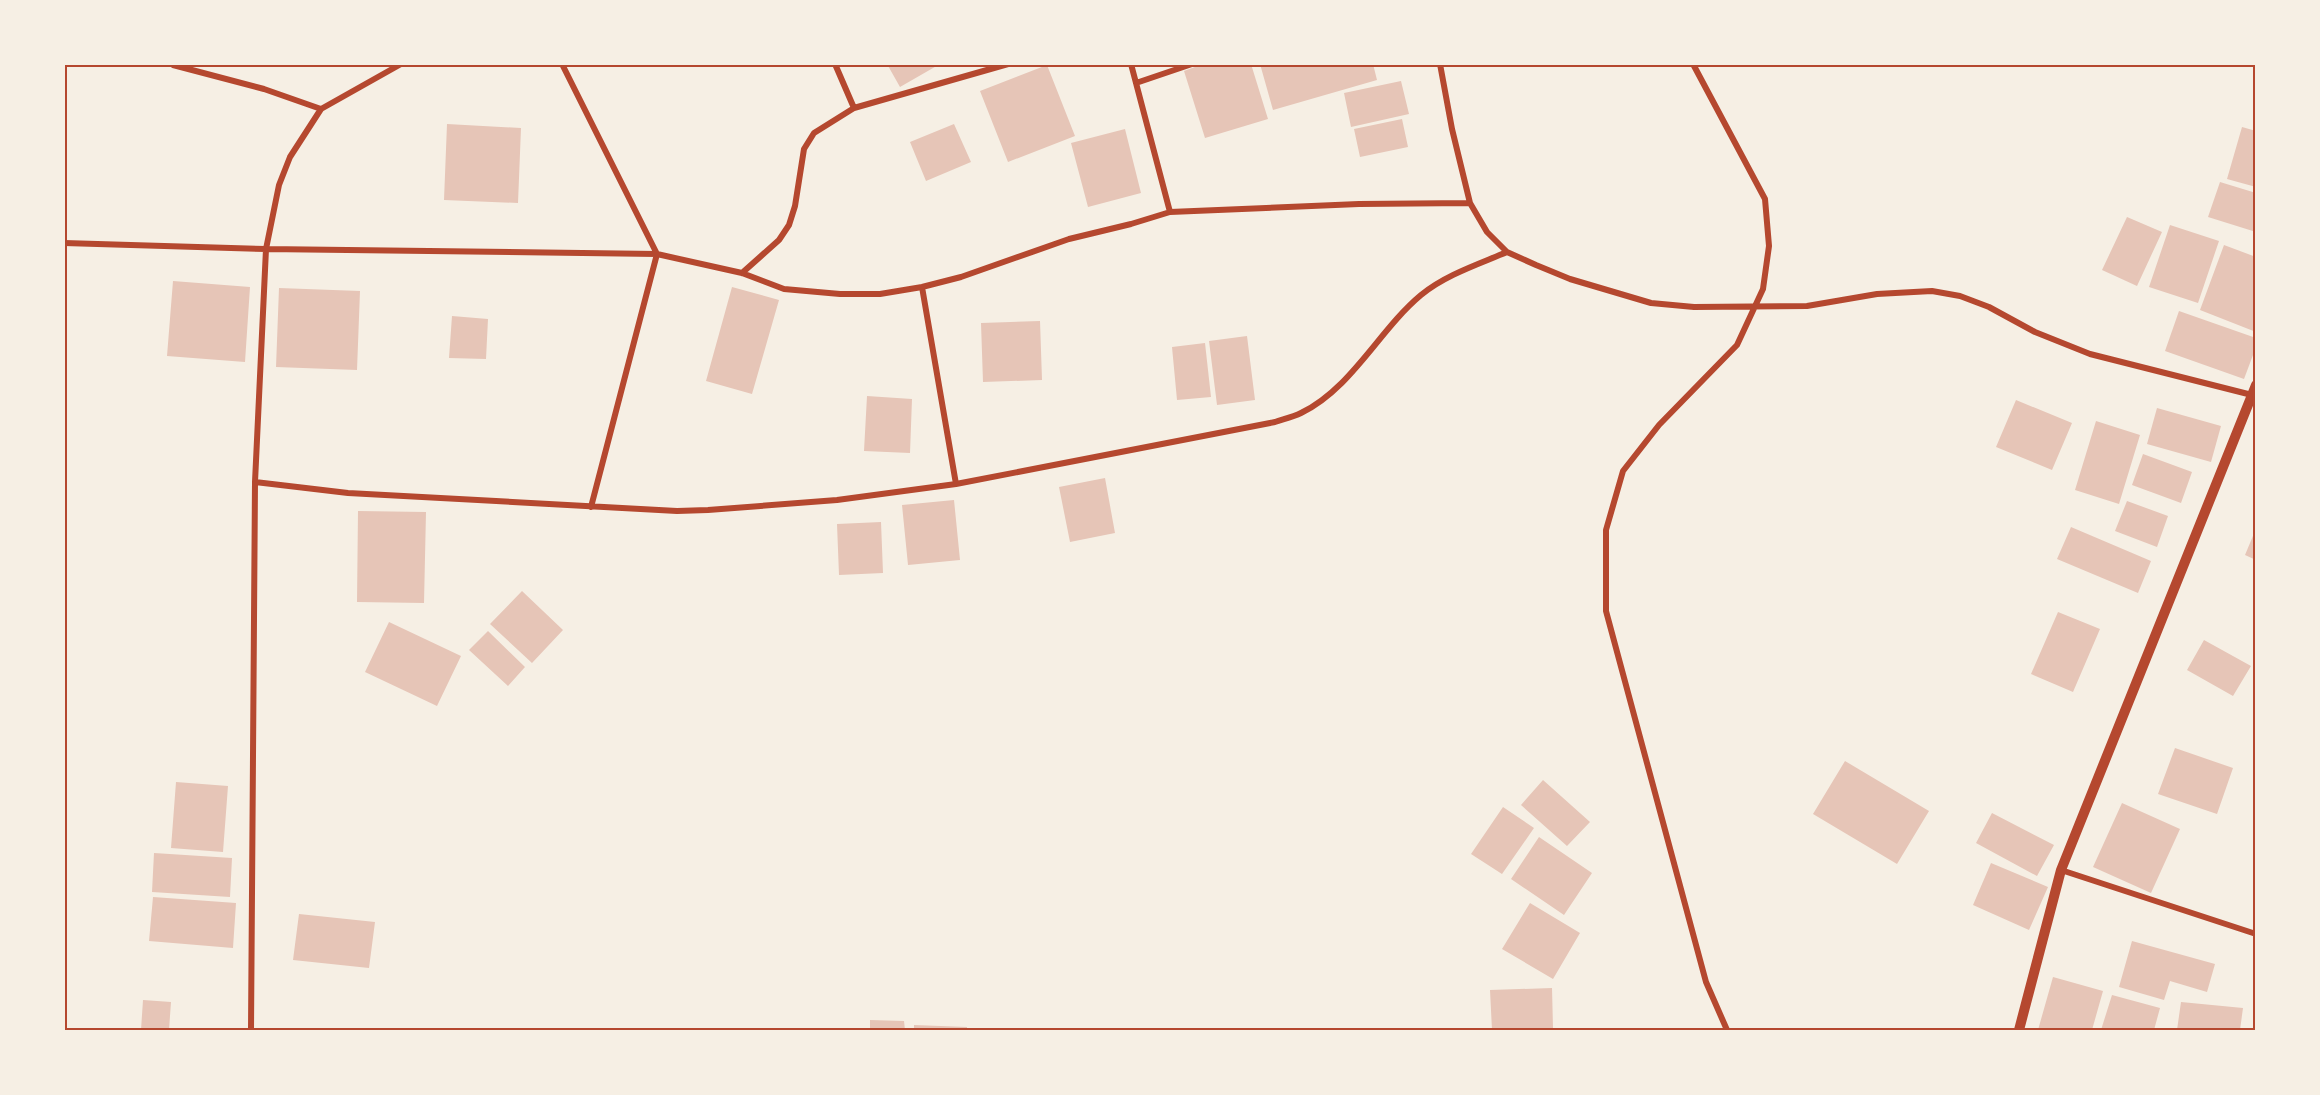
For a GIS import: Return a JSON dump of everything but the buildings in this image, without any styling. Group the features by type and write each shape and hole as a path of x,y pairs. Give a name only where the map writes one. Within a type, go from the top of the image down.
{"street":[{"path":"251,1030 255,482 266,249 279,185 290,157 321,109 400,64"},
{"path":"562,64 657,254 591,507"},
{"path":"835,64 854,108"},
{"path":"742,273 779,240 789,225 795,206 804,149 814,133 854,108 1008,64"},
{"path":"1131,64 1170,212"},
{"path":"1136,83 1192,64"},
{"path":"1440,64 1452,129 1470,203 1487,232 1507,252 1570,279 1651,303 1694,307 1807,306 1877,294 1932,291 1960,296 1989,307 2035,332 2090,354 2254,392 2061,870 2019,1030"},
{"path":"1693,64 1765,199 1769,246 1763,289 1737,345 1659,424 1623,471 1606,530 1606,611 1706,982 1727,1030"},
{"path":"173,65 264,89 321,109"},
{"path":"64,243 266,249 657,254 742,273 784,289 840,294 880,294 961,277 1069,239 1170,212 1359,204 1470,203"},
{"path":"255,482 348,493 677,511 837,500 956,484 1275,422 1301,413 1322,399 1346,377 1399,315 1423,293 1457,273 1507,252"},
{"path":"922,287 956,484"},
{"path":"2061,870 2256,934"}]}
